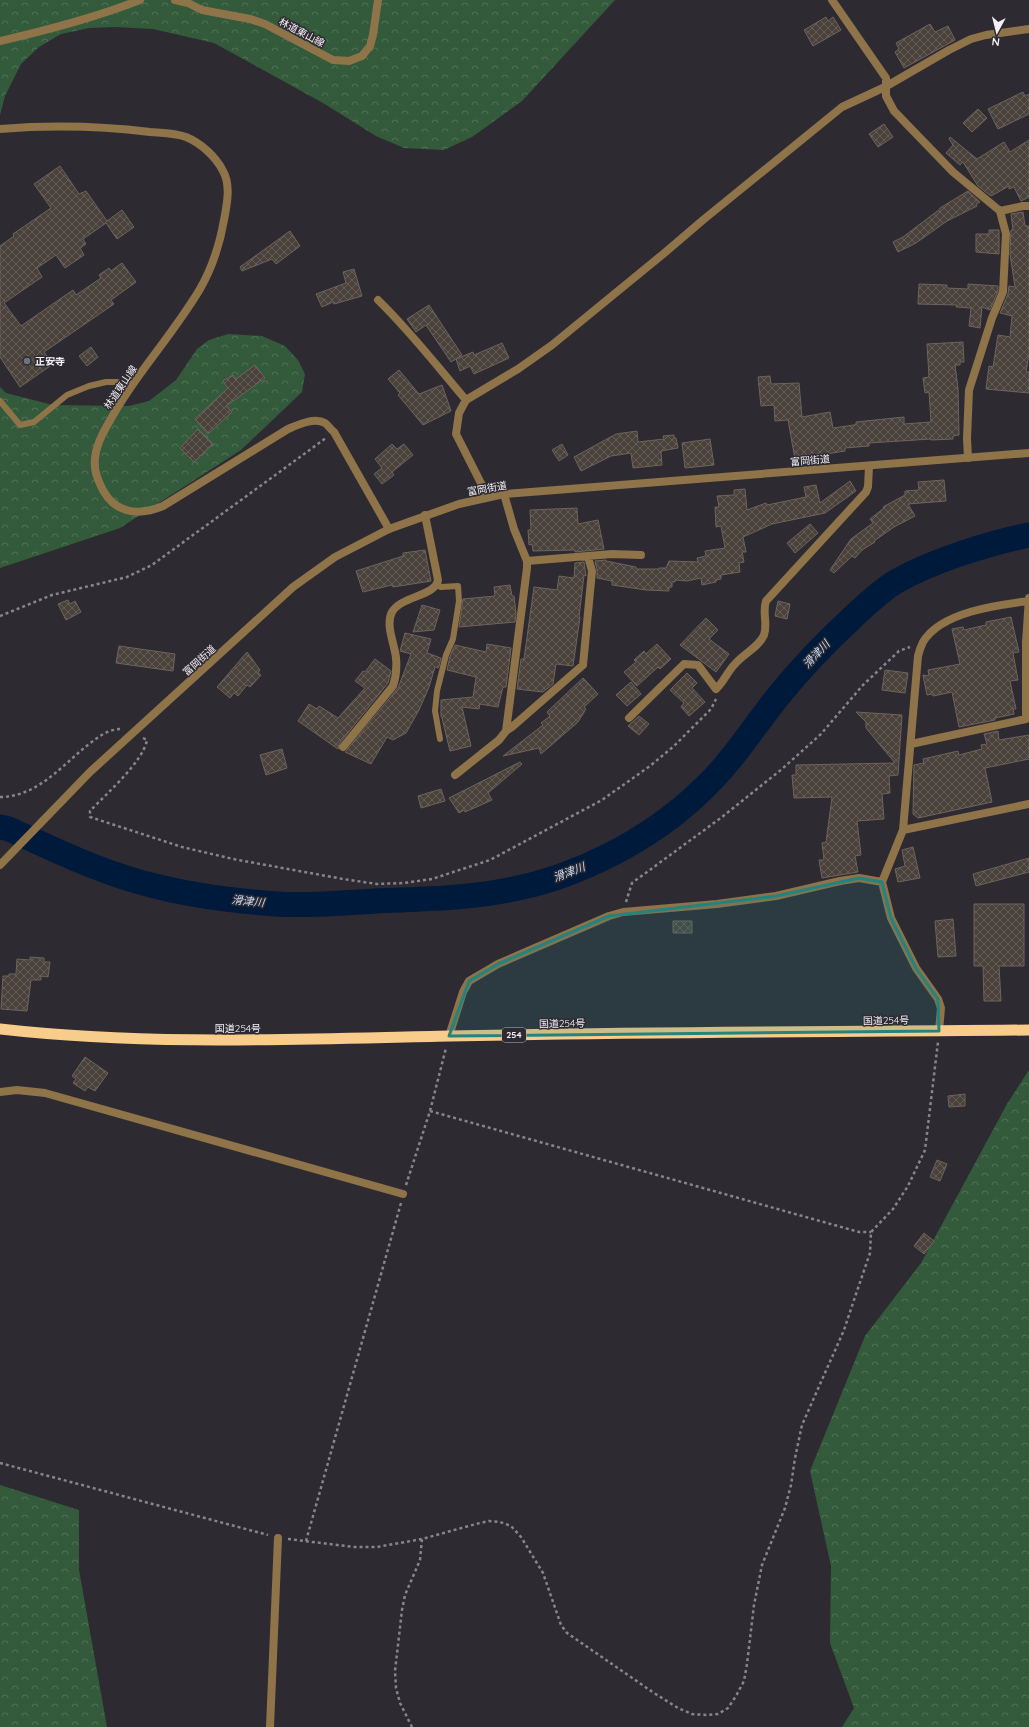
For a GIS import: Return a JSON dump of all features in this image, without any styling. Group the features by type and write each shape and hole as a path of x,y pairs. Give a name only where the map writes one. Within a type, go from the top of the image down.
{"highway":[{"name":"国道254号","path":"0,1029 92,1036 172,1039 324,1040 449,1036 1029,1030"}],"street":[{"path":"0,41 76,23 140,0"},
{"name":"林道東山線","path":"175,0 188,3 202,10 250,19 265,24 333,60 349,61 362,56 370,46 378,0"},
{"path":"832,0 886,78 886,96 894,111 929,149 953,172 1000,210 1006,234 1003,292 992,318 969,390 967,438 968,458"},
{"path":"488,497 456,434 459,413 466,400 518,369 552,345 703,220 842,108 885,87 948,50 971,39 986,35 1029,29"},
{"name":"林道東山線","path":"0,129 129,129 172,134 187,138 211,154 223,171 227,181 226,206 222,234 214,258 201,287 185,312 131,387 108,424 98,444 95,458 95,469 102,490 109,500 117,507 128,511 151,511 163,506 288,429 314,421 324,423 334,432 389,529"},
{"path":"1000,210 1029,206"},
{"path":"378,300 404,325 426,354 466,400"},
{"name":"富岡街道","path":"0,865 90,772 293,587 335,557 389,529 425,515 488,497 504,494 1029,453"},
{"path":"628,718 684,664 698,665 716,689 721,684 734,664 761,641 765,629 764,606 766,601 866,492 868,487 869,466"},
{"path":"504,494 514,529 527,561 506,731"},
{"path":"343,747 356,733 374,707 387,695 393,686 396,675 396,660 390,630 391,614 396,606 409,598 434,589 437,585 438,580 425,515"},
{"path":"527,561 588,558 612,554 641,555"},
{"path":"455,775 499,740 506,731 534,709 583,665 592,577 592,570 588,558"},
{"path":"911,744 1026,719 1029,598"},
{"path":"939,1031 940,1008 938,999 916,968 891,918 882,882 903,830 918,656 923,642 933,632 952,618 989,606 1029,601"},
{"path":"903,830 1029,804"},
{"path":"449,1036 463,992 469,981 498,964 609,916 623,912 717,904 776,896 859,878 882,882"},
{"path":"0,1092 24,1090 45,1094 403,1194"},
{"path":"270,1727 278,1538"}],"lane":[{"path":"0,402 20,425 34,422 67,395 89,386 117,382 131,387"},
{"path":"437,585 441,587 458,586 459,601 453,639 446,655 437,691 435,711 440,739"}],"path":[{"path":"0,616 52,595 127,577 152,565 334,432"},
{"path":"623,912 632,883 722,817 782,769 821,734 864,684 899,651 923,642"},
{"path":"0,797 9,797 22,794 37,787 98,737 112,729 122,729 147,740 146,748 138,760 90,811 90,817 182,847 233,859 377,884 404,883 432,879 490,860 602,800 650,766 674,746 711,709 716,699 716,689"},
{"path":"0,1463 278,1538 354,1547 376,1547 422,1539 489,1521 500,1522 511,1526 521,1537 543,1573 561,1625 567,1633 678,1708 692,1714 718,1714 728,1708 744,1681 748,1664 754,1605 762,1565 785,1508 791,1485 802,1425 844,1330 856,1297 870,1253 871,1232 893,1209 908,1186 925,1150 939,1031"},
{"path":"306,1541 403,1194 430,1111 449,1036"},
{"path":"430,1111 859,1232 871,1232"},
{"path":"412,1727 400,1703 396,1688 396,1671 402,1610 410,1583 420,1560 422,1539"}],"highlighted area":[{"path":"859,878 882,882 891,918 916,968 938,999 939,1031 449,1036 469,981 498,964 609,916 776,896"}],"green space":[{"path":"0,0 615,0 522,101 472,137 444,150 404,148 376,136 323,103 214,43 153,29 115,27 89,28 61,34 39,47 21,64 5,96 0,115"},
{"path":"228,334 262,336 285,346 298,360 305,374 302,392 241,450 120,528 0,568 0,387 6,393 53,405 129,406 149,401 176,380 197,349 209,340"},
{"path":"1029,1070 1029,1727 842,1727 854,1708 830,1643 831,1566 810,1471 865,1336 921,1263 1007,1104"},
{"path":"0,1485 79,1510 79,1570 107,1727 0,1727"}],"building":[{"path":"826,17 828,21 833,17 841,30 813,46 804,30"},
{"path":"930,24 935,32 948,26 955,40 904,68 895,52 899,49 896,43"},
{"path":"1023,92 1025,96 1029,94 1029,114 998,129 988,109"},
{"path":"978,109 987,118 972,132 963,123"},
{"path":"884,124 893,137 878,147 869,134"},
{"path":"950,137 977,159 1004,142 1010,152 1029,140 1029,197 1021,201 1014,187 1009,189 1009,186 991,196 978,186 963,162 960,165 946,153 953,145 949,139"},
{"path":"60,166 79,194 86,191 107,221 122,210 134,227 117,239 106,223 83,239 86,244 80,248 84,255 65,268 56,255 37,268 42,277 4,303 21,326 73,290 76,295 101,278 99,275 109,268 111,271 122,263 136,282 111,300 114,304 44,352 53,364 20,387 0,357 0,246 14,236 13,234 51,208 34,184"},
{"path":"968,191 980,202 976,204 977,206 947,221 916,243 898,252 893,242 903,237 940,208"},
{"path":"1023,212 1025,226 1029,226 1029,353 1026,372 1029,372 1029,393 986,389 989,366 993,367 998,335 1010,337 1012,316 1000,313 1008,294 1009,286 1015,287 1010,254 1011,230 1013,230 1011,214"},
{"path":"989,230 999,230 999,254 976,252 976,234 989,234"},
{"path":"290,231 300,246 276,264 272,259 242,271 240,267"},
{"path":"354,269 362,296 334,304 333,302 322,307 316,294 346,283 343,272"},
{"path":"919,284 947,285 947,288 968,289 968,284 998,286 998,291 990,310 982,307 980,328 969,326 971,308 956,307 957,305 918,304"},
{"path":"429,305 462,355 451,362 426,325 416,332 407,319"},
{"path":"963,342 964,362 960,362 960,365 955,365 958,388 959,435 953,436 953,439 869,443 869,446 845,448 845,451 795,459 788,420 775,421 774,405 761,406 758,377 770,376 771,384 799,383 802,417 830,412 833,428 854,425 856,422 904,417 904,424 931,422 929,392 925,393 923,378 929,377 927,344"},
{"path":"502,343 509,358 474,374 470,366 460,371 456,359 473,352 474,355"},
{"path":"91,347 98,357 87,366 79,356"},
{"path":"255,365 265,378 226,406 232,412 208,434 195,419 228,388 223,381 233,375 236,379"},
{"path":"399,370 419,394 442,385 451,411 423,425 398,395 400,393 388,379"},
{"path":"198,429 213,444 194,462 180,448"},
{"path":"637,431 638,442 664,439 663,436 674,435 678,448 661,451 662,465 633,468 631,453 611,456 581,471 574,457 616,434"},
{"path":"710,439 714,465 685,468 682,443"},
{"path":"392,444 397,449 404,444 413,455 392,472 394,475 382,484 374,474 382,468 375,459"},
{"path":"562,444 568,455 559,461 552,450"},
{"path":"944,480 946,501 908,504 915,516 894,527 874,541 875,542 862,550 855,558 852,556 834,573 830,570 851,539 873,523 870,519 884,508 883,507 905,495 905,491 919,490 918,482"},
{"path":"850,481 856,491 825,513 772,524 743,537 746,552 742,552 744,562 739,563 740,572 721,575 721,579 716,580 716,582 702,585 701,578 687,581 675,580 675,582 672,582 672,587 669,587 669,591 646,590 612,585 612,581 597,578 595,561 606,560 636,567 636,569 659,569 666,568 669,561 698,562 697,558 706,556 705,551 725,548 721,526 716,527 715,507 719,507 717,496 734,495 734,490 745,489 747,510 766,503 767,505 806,497 804,487 816,485 820,503"},
{"path":"577,508 578,524 598,520 604,549 575,552 575,550 533,551 532,544 529,545 528,530 531,530 530,510"},
{"path":"810,524 818,533 795,553 787,543"},
{"path":"425,550 431,581 393,587 392,585 363,592 356,571 403,556 403,553"},
{"path":"584,562 586,576 584,575 573,666 556,664 553,684 543,692 517,689 521,659 524,659 534,587 557,590 559,576 574,578 575,563"},
{"path":"510,585 512,596 514,596 516,613 515,622 459,627 463,599 495,596 494,587"},
{"path":"68,600 70,604 75,601 81,612 66,620 58,604"},
{"path":"778,601 790,604 787,619 775,616"},
{"path":"422,605 440,610 434,630 413,632"},
{"path":"1011,617 1019,652 1013,653 1018,680 1010,681 1016,709 1013,709 1014,714 995,718 995,720 959,727 952,692 933,696 932,694 927,695 923,675 929,676 928,670 960,664 952,629 963,627 964,630 986,625 986,622"},
{"path":"706,618 718,630 709,639 729,654 716,672 680,645"},
{"path":"405,633 431,639 427,653 441,658 439,666 438,668 435,667 429,687 419,710 406,733 393,740 387,737 371,764 345,752 398,688 411,654 400,651"},
{"path":"487,644 511,648 506,687 503,687 498,707 480,704 479,709 462,707 471,746 450,751 441,716 441,700 473,697 476,677 447,670 450,656 455,645 486,652"},
{"path":"657,644 671,659 660,669 658,667 637,686 624,672 636,662 634,660 644,651 646,654"},
{"path":"119,646 175,654 173,671 116,663"},
{"path":"247,652 260,670 258,673 261,675 250,687 247,685 238,696 234,693 230,698 217,687"},
{"path":"375,659 391,671 388,683 339,744 338,749 298,721 309,704 317,709 319,706 338,718 365,688 355,681 363,671 365,672"},
{"path":"885,670 908,673 905,693 882,690"},
{"path":"687,673 697,683 692,688 705,702 689,716 681,707 684,703 670,690"},
{"path":"583,678 598,694 584,707 586,709 578,722 541,754 539,748 503,756 543,725 541,723 550,716 547,712"},
{"path":"631,682 641,694 627,706 616,695"},
{"path":"856,712 902,715 898,775 889,776 890,793 882,794 884,819 857,821 861,855 855,856 858,872 822,878 819,860 824,860 822,843 826,842 832,797 794,798 792,775 796,775 796,765 895,763 866,728 866,722"},
{"path":"639,716 649,724 639,735 628,726"},
{"path":"998,731 999,740 1029,735 1029,759 985,768 992,802 918,818 913,814 914,765 924,763 923,759 958,751 959,755 982,749 981,745 987,744 984,734"},
{"path":"282,749 287,768 266,775 260,755"},
{"path":"520,762 522,764 488,793 492,800 465,812 464,810 459,813 449,798"},
{"path":"441,789 445,801 421,808 418,796"},
{"path":"913,847 920,878 898,882 895,869 905,866 902,850"},
{"path":"1029,858 1029,872 976,886 973,874"},
{"path":"974,904 1024,904 1024,966 999,966 1001,1001 984,1001 983,966 974,966"},
{"path":"953,919 956,956 938,957 935,921"},
{"path":"673,921 692,921 692,933 673,933"},
{"path":"30,957 44,958 44,962 50,962 48,977 41,976 41,980 31,980 27,1011 1,1009 3,976 16,974 17,959 30,960"},
{"path":"85,1057 108,1073 95,1091 88,1087 85,1091 73,1083 76,1079 72,1076"},
{"path":"965,1094 965,1106 949,1107 948,1096"},
{"path":"937,1160 947,1164 940,1181 930,1177"},
{"path":"924,1233 934,1241 924,1254 914,1246"}],"waterway":[{"name":"滑津川","path":"0,827 9,829 63,854 117,875 170,890 215,898 276,904 326,904 471,896 530,885 584,867 610,855 636,841 682,808 724,767 770,706 814,655 868,603 891,585 927,566 979,548 1029,535"}],"place":[{"name":"正安寺","path":"27,361"}]}
